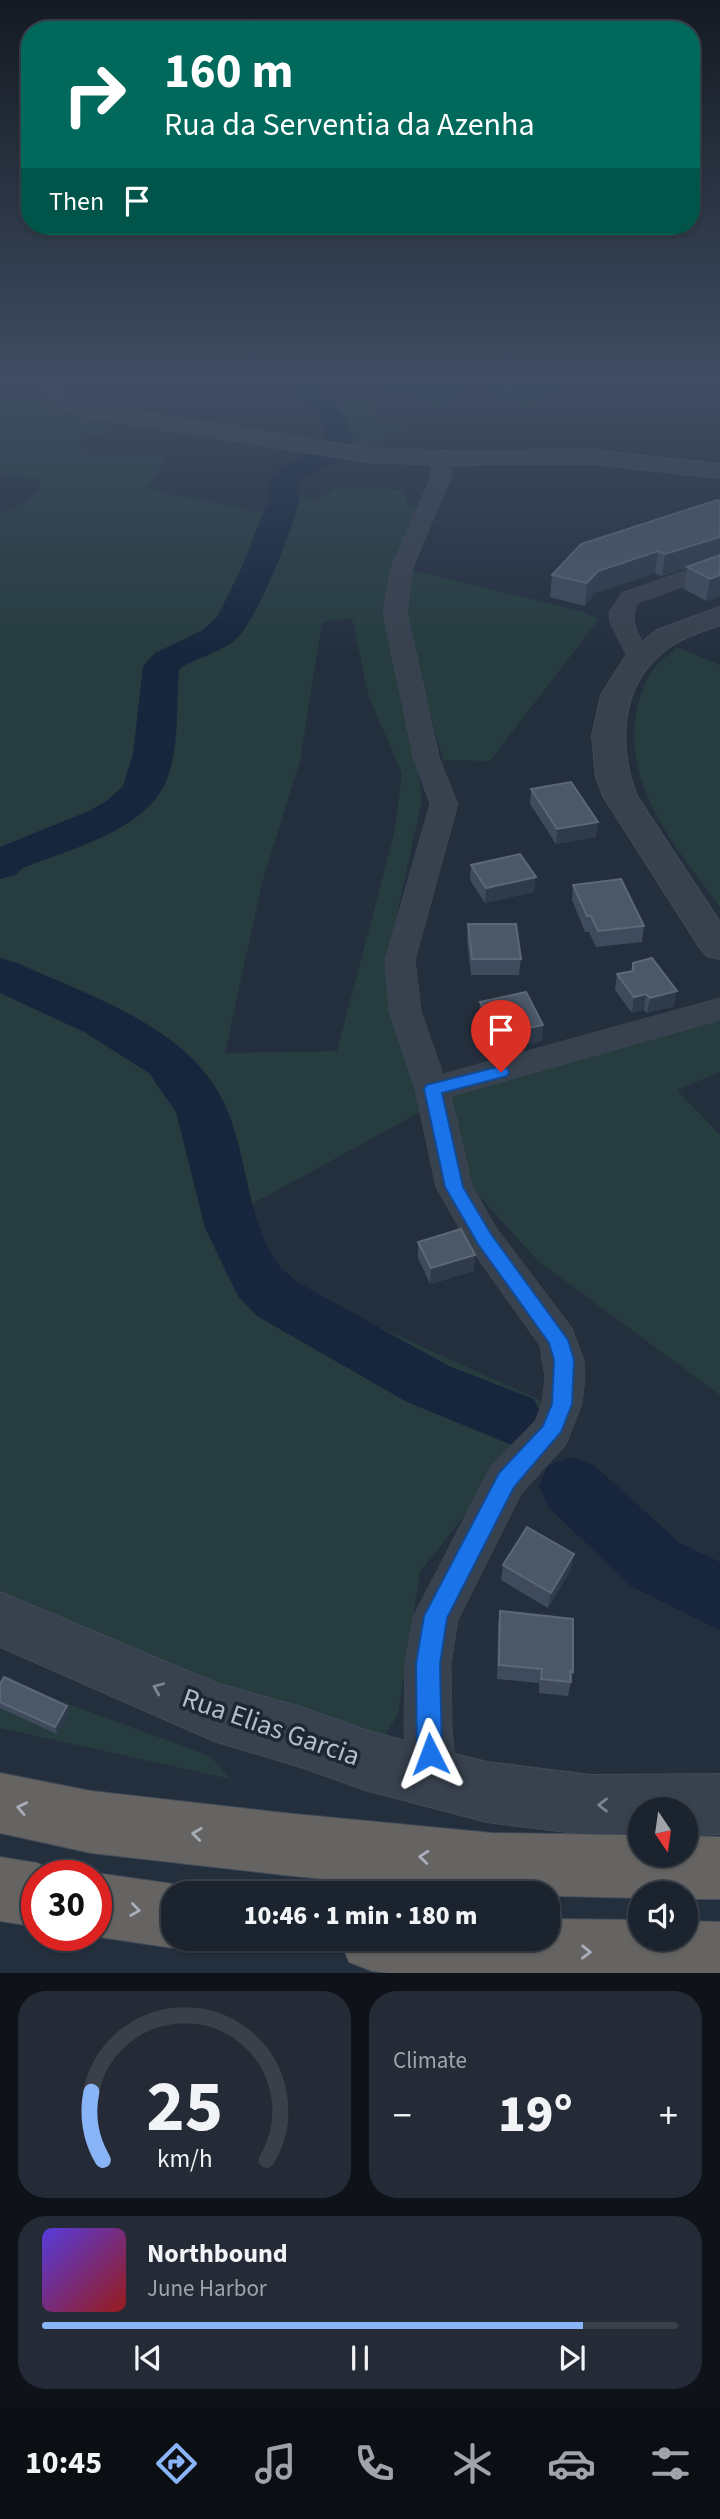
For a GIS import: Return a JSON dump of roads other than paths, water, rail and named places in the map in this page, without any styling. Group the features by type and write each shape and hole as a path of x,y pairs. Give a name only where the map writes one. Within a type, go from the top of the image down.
{"highway":[{"path":"0,1804 91,1822 492,1864 720,1868"},
{"path":"0,1889 21,1892"},
{"path":"112,1907 161,1914"},
{"path":"495,1951 720,1954"}],"street":[{"path":"432,1778 428,1729 428,1664 436,1616 506,1480 551,1432 562,1404 565,1378 564,1360 558,1340 484,1239 454,1187 432,1089 405,1011 400,960 444,804 427,760 395,613 401,570 441,473"},
{"path":"639,658 622,622 621,612 630,598 720,566"},
{"path":"720,616 663,640 639,658 616,694 608,720 607,740 611,768 620,795 701,924 720,947"},
{"path":"432,1089 720,1009"},
{"name":"Rua Elias Garcia","path":"0,1619 214,1712 304,1738 365,1760 432,1778 487,1792 592,1805 720,1804"}],"waterway":[{"path":"0,866 8,859 104,820 123,809 138,794 146,782 153,754 161,666 175,656 216,637 231,622 249,590 284,498 282,481 293,473"},
{"path":"0,974 101,1020 167,1061 201,1108 233,1228 258,1280 277,1299 428,1384 512,1418"},
{"path":"571,1486 656,1565 720,1597"}]}
